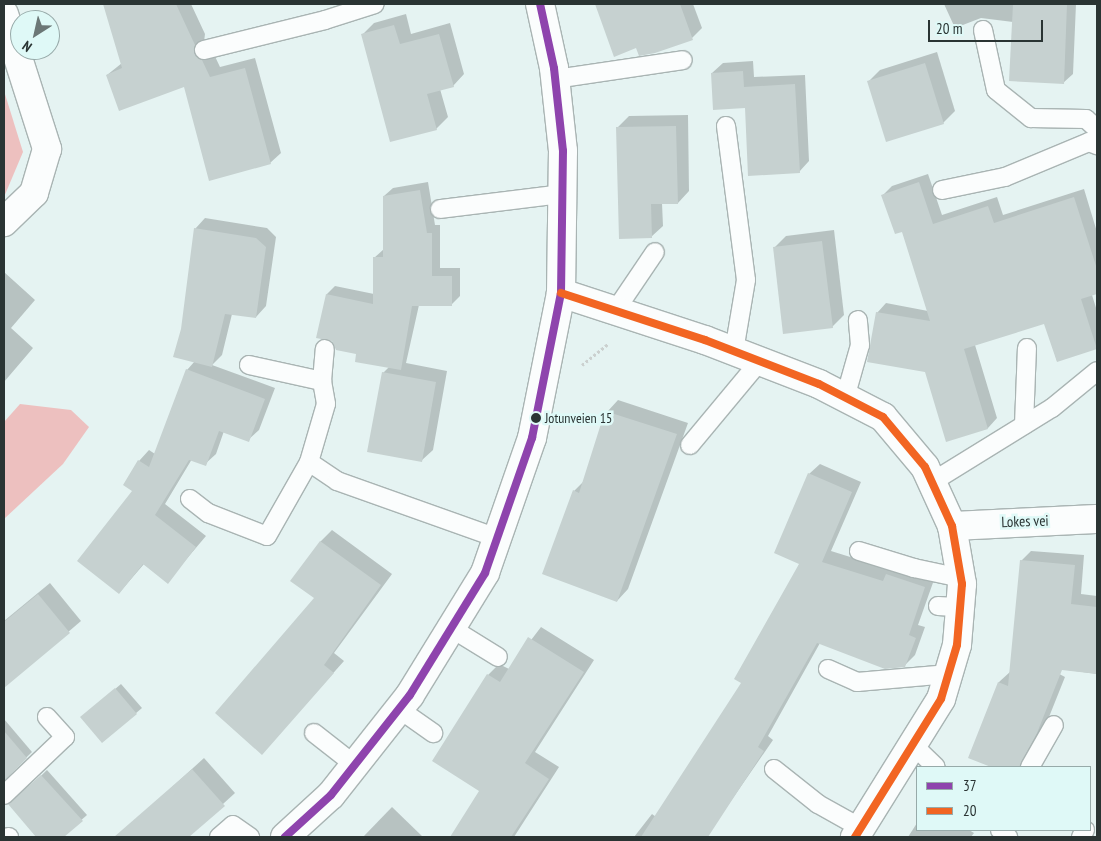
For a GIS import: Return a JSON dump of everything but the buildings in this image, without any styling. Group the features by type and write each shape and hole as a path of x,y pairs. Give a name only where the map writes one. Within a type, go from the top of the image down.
{"street":[{"path":"295,834 331,795 399,709 485,573 532,438 561,293 563,151 546,6"},
{"path":"4,14 47,149 34,193 4,222"},
{"path":"561,293 734,351 845,398 883,417 925,467 952,526 961,578 949,607 957,645 941,699 914,746 858,833"},
{"name":"Lokes vei","path":"952,526 1097,519"}],"lane":[{"path":"204,50 325,20 375,4"},
{"path":"983,30 996,90 1031,118 1086,119 1097,129"},
{"path":"555,79 684,60"},
{"path":"726,126 746,280 734,351"},
{"path":"942,190 1005,177 1089,142 1097,145"},
{"path":"440,209 562,194"},
{"path":"614,311 655,252"},
{"path":"845,398 860,345 858,320"},
{"path":"1024,425 1027,348"},
{"path":"190,499 208,513 267,536 309,462 326,404 322,381 325,349"},
{"path":"690,445 760,361"},
{"path":"248,365 322,381"},
{"path":"932,482 1052,408 1097,371"},
{"path":"309,462 337,481 497,538"},
{"path":"859,551 914,568 961,578"},
{"path":"451,628 498,657"},
{"path":"828,669 857,682 949,674"},
{"path":"399,709 433,733"},
{"path":"4,795 65,737 47,717"},
{"path":"1031,766 1054,726"},
{"path":"314,733 355,765"},
{"path":"914,746 935,766"},
{"path":"774,769 858,833"},
{"path":"220,837 233,825 250,837"}],"shaded area":[{"path":"4,91 23,152 4,197"},
{"path":"20,404 71,410 89,427 63,464 4,519 4,422"}],"transit line":[{"name":"37","path":"285,837 331,795 410,695 485,573 532,438 561,293 563,151 554,68 540,4"},
{"name":"20","path":"561,293 705,340 819,384 883,417 925,467 952,526 962,584 957,645 941,699 855,837"}],"place":[{"name":"Jotunveien 15","path":"536,418"}]}
